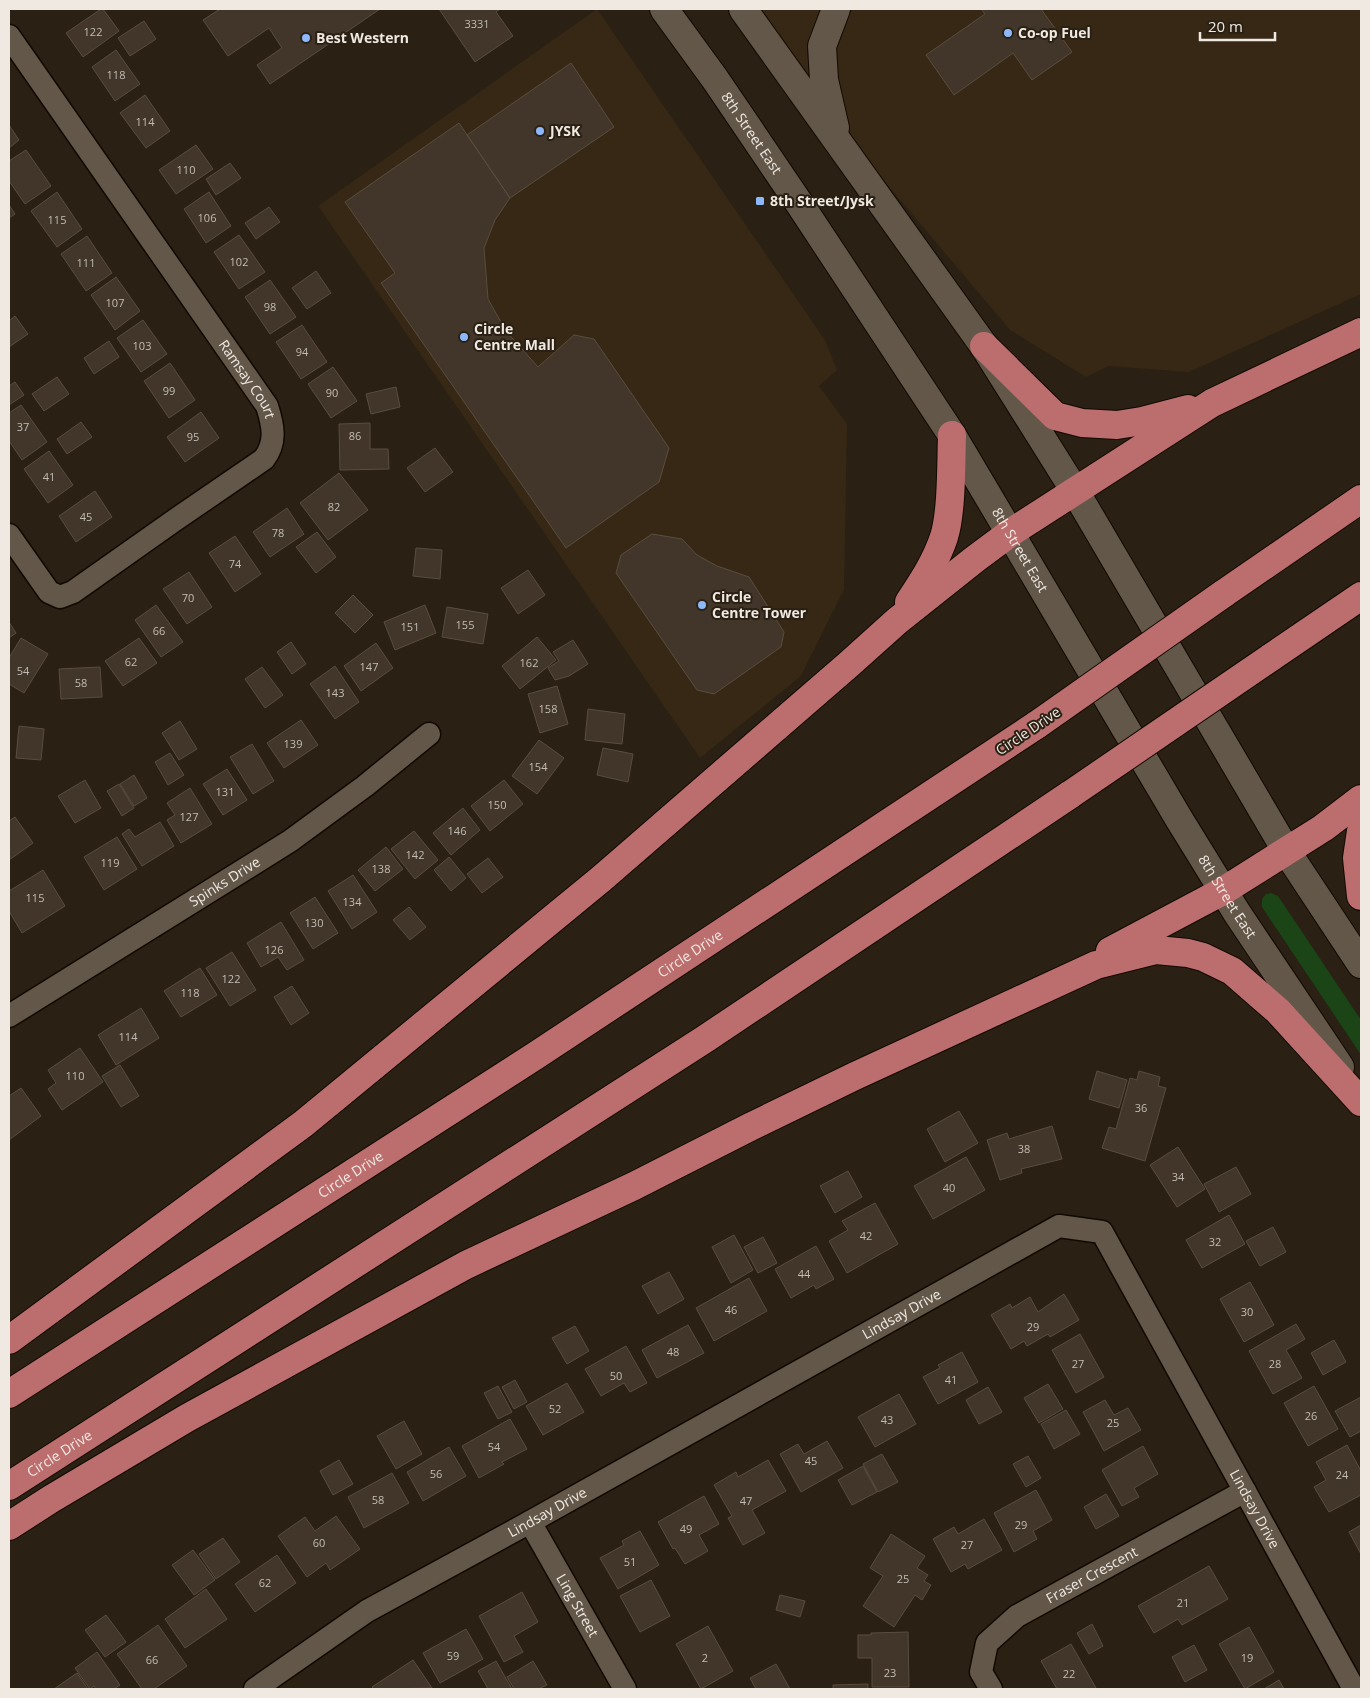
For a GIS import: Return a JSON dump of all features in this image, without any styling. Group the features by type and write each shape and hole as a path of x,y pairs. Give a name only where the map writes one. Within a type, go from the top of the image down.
{"highway":[{"path":"9,1340 311,1118 601,879 897,621 1010,534 1212,403 1361,332"},
{"path":"984,346 1056,416 1082,423 1117,425 1212,403"},
{"path":"897,621 932,566 945,535 949,507 952,436"},
{"name":"Circle Drive","path":"9,1394 535,1056 1038,724 1361,499"},
{"name":"Circle Drive","path":"9,1486 696,1044 1071,794 1361,596"},
{"path":"991,1013 1223,891 1287,852 1361,799"},
{"path":"1361,831 1356,858 1361,896"},
{"path":"9,1526 51,1498 187,1418 466,1264 634,1186 758,1122 1096,965 1156,950 1188,953 1204,957 1232,971 1278,1011 1361,1100"}],"main road":[{"name":"8th Street East","path":"664,9 715,79 799,203 952,436 1223,891 1361,1100"},
{"path":"743,9 838,139 984,346 1075,491 1287,852 1361,964"},
{"path":"836,9 822,46 824,80 838,139"}],"street":[{"name":"Ramsay Court","path":"9,36 267,406 272,422 274,440 270,451 264,459 73,592 60,597 50,592 9,535"},
{"name":"Spinks Drive","path":"9,1016 290,842 365,786 429,734"},
{"name":"Lindsay Drive","path":"255,1689 367,1611 1059,1226 1102,1232 1354,1689"},
{"name":"Fraser Crescent","path":"991,1689 981,1672 988,1644 1016,1616 1246,1492"},
{"name":"Ling Street","path":"530,1522 625,1689"}],"shaded area":[{"path":"597,9 825,340 837,370 819,386 847,424 844,589 801,676 700,758 318,206"},
{"path":"743,9 1361,9 1361,294 1189,372 1109,366 1086,377 1010,330 767,42"}],"green space":[{"path":"1271,893 1278,896 1361,1020 1361,1055 1262,907 1262,899 1266,894"}],"building":[{"path":"103,9 119,31 83,57 66,33"},
{"name":"Best Western","path":"220,9 380,9 270,84 257,65 282,48 269,28 228,56 203,20"},
{"name":"Best Western","path":"439,9 500,9 496,12 513,36 475,62"},
{"name":"Co-op Fuel","path":"981,9 1041,9 1072,52 1032,80 1013,53 954,95 926,55 985,14"},
{"path":"144,21 156,39 130,56 118,38"},
{"path":"116,50 140,84 115,101 92,67"},
{"name":"JYSK","path":"571,63 614,127 510,198 467,135"},
{"path":"145,95 170,131 146,148 120,113"},
{"name":"Circle Centre Mall","path":"459,123 510,198 495,220 484,248 488,299 506,331 538,367 574,335 594,339 669,448 659,482 566,548 381,283 395,273 345,202"},
{"path":"9,125 19,140 9,148"},
{"path":"196,145 213,169 176,194 159,170"},
{"path":"26,150 51,186 25,204 9,181 9,161"},
{"path":"230,163 241,178 216,195 206,179"},
{"path":"57,192 82,229 57,247 31,211"},
{"path":"209,192 231,226 206,243 184,209"},
{"path":"9,205 15,214 9,218"},
{"path":"269,207 280,222 256,239 245,223"},
{"path":"239,235 265,272 239,289 214,252"},
{"path":"87,236 112,273 86,291 61,254"},
{"path":"316,271 331,293 307,309 292,288"},
{"path":"116,277 140,311 115,330 91,295"},
{"path":"270,280 296,317 270,334 245,297"},
{"path":"15,316 28,334 9,347 9,321"},
{"path":"143,320 167,354 141,372 117,338"},
{"path":"302,325 327,362 301,379 276,342"},
{"path":"109,341 119,357 94,374 84,358"},
{"path":"170,363 195,400 169,418 144,381"},
{"path":"333,367 357,401 331,418 308,384"},
{"path":"57,377 69,394 44,411 32,394"},
{"path":"15,382 24,395 9,405 9,386"},
{"path":"396,387 400,407 371,414 366,394"},
{"path":"21,405 47,442 22,460 9,441 9,413"},
{"path":"201,412 219,438 185,462 167,437"},
{"path":"81,422 92,437 67,454 57,439"},
{"path":"370,423 370,449 388,449 389,469 340,470 339,424"},
{"path":"435,448 453,472 425,492 407,468"},
{"path":"49,451 73,485 48,503 24,469"},
{"path":"339,473 368,510 328,540 300,503"},
{"path":"95,491 112,517 76,542 59,516"},
{"path":"287,508 304,534 270,557 253,532"},
{"path":"317,532 336,557 316,573 296,547"},
{"name":"Circle Centre Tower","path":"652,534 682,539 697,555 717,566 749,577 784,632 781,647 714,694 697,690 616,573 621,555"},
{"path":"235,536 261,574 235,592 209,553"},
{"path":"416,548 442,550 440,579 413,576"},
{"path":"528,570 545,595 518,614 501,588"},
{"path":"189,572 212,607 187,624 163,589"},
{"path":"353,595 373,615 355,633 335,613"},
{"path":"156,605 183,642 161,657 135,620"},
{"path":"425,605 436,633 395,650 384,622"},
{"path":"447,607 488,614 483,644 442,637"},
{"path":"9,622 16,633 9,638"},
{"path":"537,637 556,660 520,689 502,666"},
{"path":"21,638 48,654 24,693 9,684 9,658"},
{"path":"139,638 157,663 123,686 105,661"},
{"path":"573,640 588,664 569,676 555,680 548,668 559,661 553,652"},
{"path":"291,642 306,664 292,674 277,652"},
{"path":"376,643 393,668 361,691 344,666"},
{"path":"335,666 359,702 335,719 310,684"},
{"path":"100,667 102,697 61,699 59,669"},
{"path":"262,667 283,695 265,708 245,679"},
{"path":"557,686 568,724 540,733 528,694"},
{"path":"588,709 625,714 622,744 585,740"},
{"path":"301,720 318,745 284,768 267,743"},
{"path":"180,721 197,749 179,760 162,733"},
{"path":"19,726 44,729 41,760 16,758"},
{"path":"539,740 564,758 537,794 512,776"},
{"path":"252,744 274,781 253,794 230,757"},
{"path":"603,748 633,754 628,782 597,775"},
{"path":"170,753 184,775 168,785 155,762"},
{"path":"227,769 247,800 223,815 203,784"},
{"path":"134,775 147,798 134,806 120,784"},
{"path":"85,780 101,808 75,823 58,796"},
{"path":"504,780 523,804 490,831 471,806"},
{"path":"119,784 134,808 122,816 107,791"},
{"path":"190,788 212,824 181,843 167,820 175,815 167,803"},
{"path":"463,808 480,830 451,855 433,833"},
{"path":"15,817 33,843 9,860 9,821"},
{"path":"160,822 174,846 142,866 122,834 129,829 135,837"},
{"path":"414,831 438,860 415,879 391,849"},
{"path":"117,837 137,869 104,890 84,857"},
{"path":"386,847 403,869 375,891 358,870"},
{"path":"449,857 466,878 451,891 434,870"},
{"path":"488,858 503,877 482,893 467,874"},
{"path":"43,870 65,906 22,933 9,911 9,891"},
{"path":"353,875 377,912 352,929 328,891"},
{"path":"315,897 338,933 313,949 290,913"},
{"path":"409,907 426,927 410,940 393,920"},
{"path":"281,922 304,960 287,970 278,957 261,967 247,943"},
{"path":"232,952 256,990 230,1006 206,968"},
{"path":"200,968 217,995 181,1017 164,991"},
{"path":"292,986 309,1013 291,1025 274,997"},
{"path":"141,1008 159,1038 116,1065 98,1035"},
{"path":"80,1048 103,1082 62,1110 48,1089 56,1083 48,1070"},
{"path":"120,1065 139,1096 121,1107 102,1076"},
{"path":"1097,1071 1127,1080 1119,1108 1089,1099"},
{"path":"1139,1071 1160,1077 1158,1086 1166,1088 1145,1161 1102,1148 1109,1127 1116,1129 1130,1078 1137,1080"},
{"path":"21,1088 41,1116 9,1140 9,1096"},
{"path":"959,1111 978,1143 945,1162 927,1129"},
{"path":"1052,1126 1062,1159 1021,1169 1022,1173 1000,1180 987,1140 1007,1133 1009,1139"},
{"path":"1178,1147 1205,1189 1177,1207 1150,1165"},
{"path":"966,1157 985,1190 933,1219 914,1186"},
{"path":"1236,1167 1251,1194 1219,1212 1204,1184"},
{"path":"848,1171 862,1197 835,1213 820,1186"},
{"path":"875,1203 898,1244 847,1273 829,1241 848,1230 842,1221"},
{"path":"1229,1215 1245,1244 1202,1268 1186,1240"},
{"path":"1273,1227 1286,1252 1260,1266 1246,1241"},
{"path":"734,1235 753,1270 731,1283 712,1247"},
{"path":"763,1237 777,1263 758,1273 744,1247"},
{"path":"816,1246 834,1279 816,1289 814,1285 791,1298 775,1269"},
{"path":"669,1272 684,1299 658,1314 642,1286"},
{"path":"749,1278 767,1311 714,1341 696,1308"},
{"path":"1250,1282 1274,1325 1244,1342 1220,1299"},
{"path":"1064,1294 1079,1320 1050,1337 1048,1334 1027,1346 1024,1341 1011,1349 991,1315 1010,1304 1012,1308 1030,1297 1038,1312"},
{"path":"1296,1324 1305,1339 1286,1350 1302,1378 1273,1394 1249,1351"},
{"path":"688,1325 704,1353 657,1378 642,1350"},
{"path":"575,1326 589,1351 567,1364 552,1338"},
{"path":"1080,1334 1104,1377 1076,1393 1052,1350"},
{"path":"1334,1340 1346,1362 1323,1375 1311,1353"},
{"path":"626,1346 647,1383 630,1392 624,1383 601,1396 585,1369"},
{"path":"962,1352 978,1382 938,1404 923,1377 940,1368 938,1365"},
{"path":"515,1380 527,1402 514,1409 502,1387"},
{"path":"567,1383 584,1412 543,1435 526,1406"},
{"path":"1048,1384 1063,1409 1039,1423 1024,1398"},
{"path":"498,1386 512,1412 498,1419 484,1393"},
{"path":"1314,1386 1338,1429 1308,1446 1284,1403"},
{"path":"988,1387 1002,1412 979,1424 966,1400"},
{"path":"899,1394 916,1424 875,1447 858,1417"},
{"path":"1361,1397 1361,1431 1350,1437 1335,1411"},
{"path":"1105,1400 1114,1415 1128,1408 1141,1430 1104,1451 1083,1412"},
{"path":"1066,1410 1080,1434 1054,1449 1041,1424"},
{"path":"510,1419 527,1449 502,1462 504,1464 479,1478 462,1446"},
{"path":"404,1421 422,1454 396,1469 377,1436"},
{"path":"827,1441 843,1468 801,1492 780,1454 798,1444 804,1454"},
{"path":"1347,1445 1361,1471 1361,1495 1329,1512 1314,1487 1326,1480 1316,1462"},
{"path":"1143,1446 1158,1474 1134,1488 1139,1497 1122,1506 1102,1470"},
{"path":"449,1447 466,1476 423,1501 407,1472"},
{"path":"882,1454 898,1482 878,1492 863,1464"},
{"path":"1028,1456 1041,1478 1026,1487 1013,1464"},
{"path":"339,1460 353,1484 333,1495 320,1471"},
{"path":"768,1460 786,1491 752,1510 765,1533 743,1545 728,1518 732,1516 714,1485 736,1472 738,1477"},
{"path":"863,1466 877,1492 852,1505 838,1480"},
{"path":"392,1473 409,1503 364,1528 348,1497"},
{"path":"1036,1490 1052,1520 1033,1531 1037,1539 1014,1552 994,1513"},
{"path":"1106,1494 1119,1516 1096,1529 1084,1507"},
{"path":"704,1496 719,1524 699,1535 708,1551 685,1564 675,1548 673,1549 658,1522"},
{"path":"336,1516 360,1549 330,1570 326,1563 307,1577 278,1536 305,1517 315,1531"},
{"path":"984,1519 1002,1550 968,1569 965,1564 951,1572 933,1539 954,1527 958,1534"},
{"path":"1361,1525 1361,1554 1349,1532"},
{"path":"640,1531 659,1565 618,1589 600,1558 624,1545 622,1541"},
{"path":"891,1534 925,1556 917,1568 928,1575 924,1581 931,1585 922,1600 915,1595 894,1627 863,1606 883,1576 870,1568"},
{"path":"223,1538 240,1562 216,1579 199,1554"},
{"path":"193,1550 215,1580 194,1595 172,1565"},
{"path":"277,1555 296,1583 255,1612 235,1584"},
{"path":"1209,1566 1228,1599 1182,1625 1178,1619 1154,1633 1138,1606"},
{"path":"651,1580 670,1616 640,1632 620,1596"},
{"path":"206,1589 227,1619 185,1648 165,1619"},
{"path":"522,1592 538,1622 514,1636 523,1652 504,1662 479,1616"},
{"path":"780,1595 805,1601 800,1617 776,1610"},
{"path":"106,1615 126,1642 105,1657 85,1630"},
{"path":"1092,1624 1103,1646 1089,1654 1077,1633"},
{"path":"158,1625 187,1666 154,1689 142,1689 117,1654"},
{"path":"708,1626 733,1671 701,1689 676,1644"},
{"path":"1249,1627 1274,1672 1245,1689 1219,1644"},
{"path":"466,1629 483,1659 440,1683 423,1653"},
{"path":"908,1632 909,1687 872,1687 872,1658 858,1658 858,1635"},
{"path":"1071,1644 1096,1688 1057,1689 1041,1661"},
{"path":"1194,1645 1207,1670 1185,1682 1172,1657"},
{"path":"97,1652 120,1685 114,1689 96,1689 94,1686 90,1689 75,1668"},
{"path":"413,1660 432,1688 374,1689 372,1687"},
{"path":"496,1661 512,1689 488,1689 478,1671"},
{"path":"533,1661 547,1685 538,1689 514,1689 507,1677"},
{"path":"776,1664 790,1689 756,1689 750,1678"},
{"path":"77,1673 88,1689 54,1689"},
{"path":"1279,1680 1284,1689 1264,1689"},
{"path":"868,1684 868,1689 833,1689 833,1685"}],"place":[{"name":"Co-op Fuel","path":"1008,33"},
{"name":"Best Western","path":"306,38"},
{"name":"JYSK","path":"540,131"},
{"name":"8th Street/Jysk","path":"760,201"},
{"name":"Circle Centre Mall","path":"464,337"},
{"name":"Circle Centre Tower","path":"702,605"}]}
